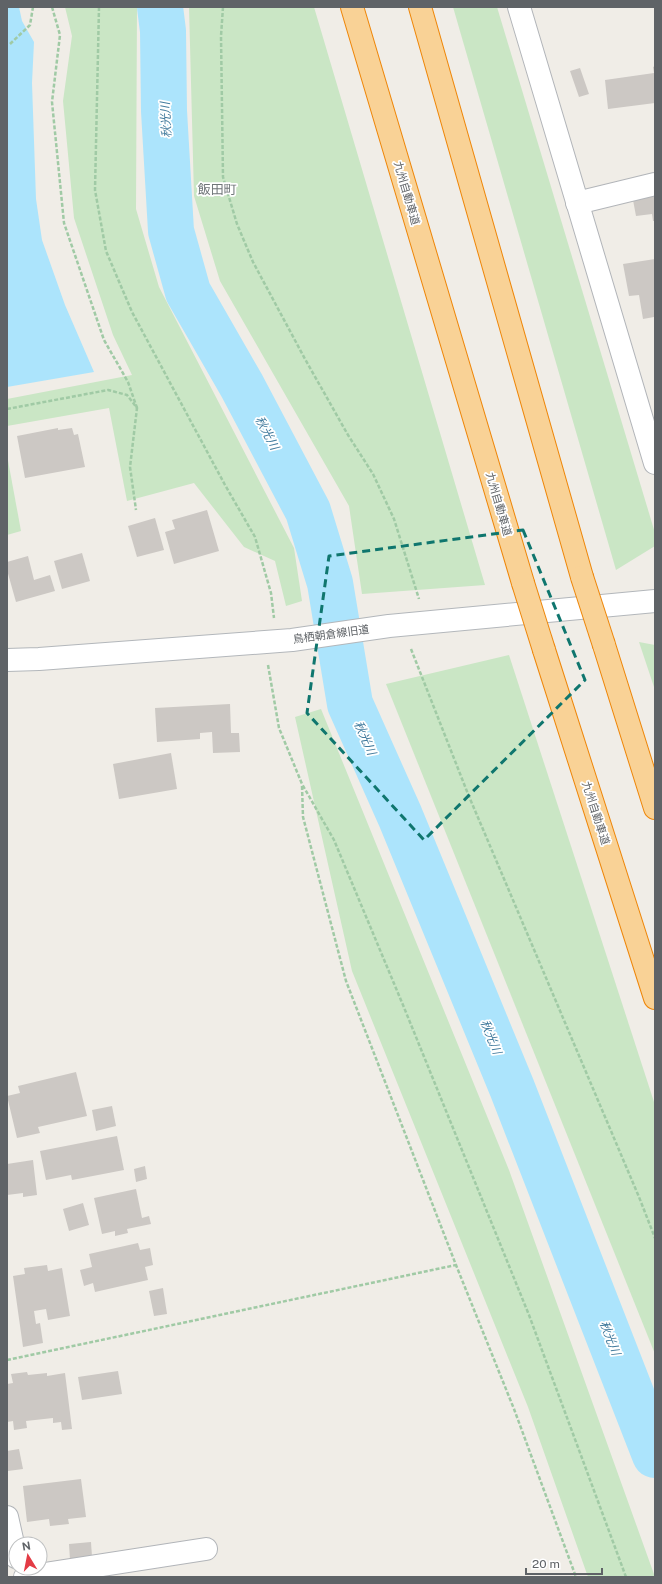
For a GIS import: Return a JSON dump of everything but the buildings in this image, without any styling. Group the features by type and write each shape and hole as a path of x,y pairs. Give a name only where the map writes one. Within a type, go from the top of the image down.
{"highway":[{"name":"九州自動車道","path":"352,7 523,583 655,998"},
{"path":"420,7 582,577 655,808"}],"street":[{"path":"519,7 655,463"},
{"path":"577,202 655,184"},
{"name":"鳥栖朝倉線旧道","path":"7,660 278,641 426,622 655,601"},
{"path":"7,1517 11,1536"},
{"path":"25,1577 206,1549"}],"path":[{"path":"10,44 30,25 33,7"},
{"path":"52,7 60,35 52,102 64,223 104,340 128,382 137,408 130,467 136,510"},
{"path":"99,7 95,190 106,251 132,312 224,485 255,536 271,593 278,641 279,728 302,784 334,840 403,1005 529,1315 626,1577"},
{"path":"223,7 221,36 223,177 237,224 253,262 305,359 376,480 394,519 426,622"},
{"path":"7,409 108,390 127,395 137,408"},
{"path":"396,626 418,670 465,787 655,1238"},
{"path":"302,784 303,817 346,981 456,1265 514,1409 576,1577"},
{"path":"7,1360 456,1265"}],"highlighted area":[{"path":"523,530 585,680 424,840 307,713 329,556"}],"green space":[{"path":"65,7 137,7 136,209 159,287 294,548 302,601 286,606 275,561 244,547 194,483 127,501 109,408 7,426 7,399 132,375 113,335 74,218 63,101 72,36"},
{"path":"189,7 314,7 485,585 362,594 349,506 220,281 194,196"},
{"path":"453,7 497,7 655,533 655,546 616,570"},
{"path":"7,455 21,531 7,535"},
{"path":"639,642 655,645 655,690"},
{"path":"509,655 655,1105 655,1354 386,684"},
{"path":"321,709 509,1170 655,1577 588,1577 528,1407 352,971 295,717"}],"water":[{"path":"7,7 19,7 22,21 34,42 32,83 36,199 42,240 65,305 94,372 7,387"}],"waterway":[{"name":"秋光川","path":"160,7 163,31 164,111 171,231 188,292 242,386 308,511 330,583 350,704 400,816 512,1088 655,1455"}],"district":[{"name":"飯田町","path":"217,189"}]}
